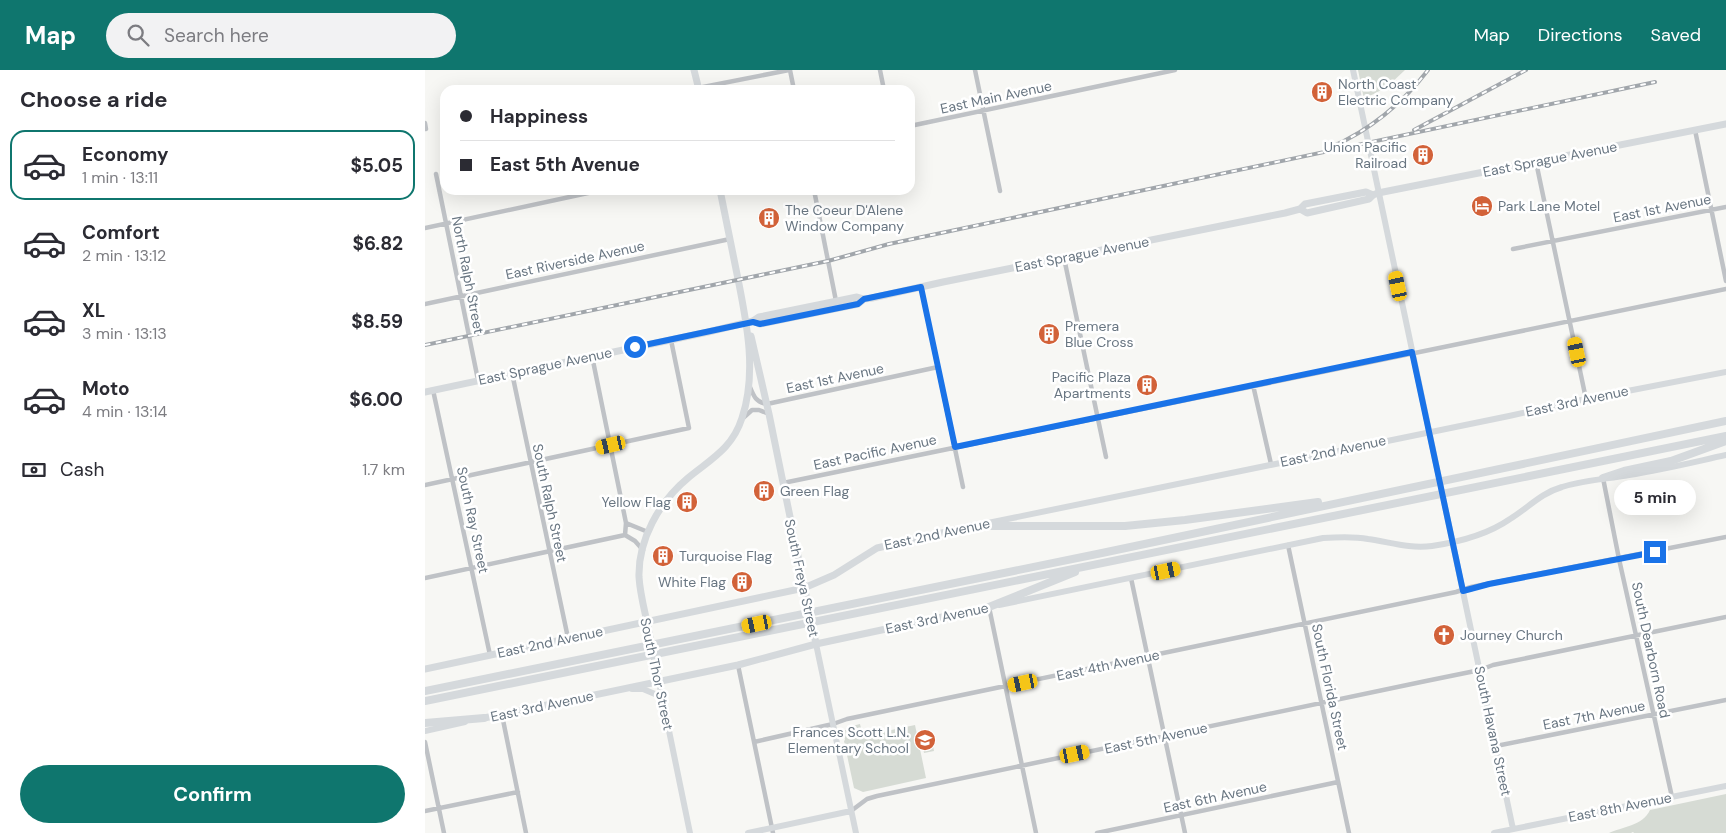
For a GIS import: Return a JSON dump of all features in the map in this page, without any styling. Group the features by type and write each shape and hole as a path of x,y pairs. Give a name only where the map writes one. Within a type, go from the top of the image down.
{"highway":[{"path":"425,691 1102,553 1726,421"},
{"path":"425,702 1726,436"},
{"path":"1603,478 1624,471 1671,461 1726,441"},
{"path":"972,526 1125,526 1185,520 1399,490"},
{"path":"989,608 1092,565"},
{"path":"425,723 484,718"}],"main road":[{"path":"695,70 698,85"},
{"name":"East Sprague Avenue","path":"425,392 671,340 750,322 759,317 836,301 857,297 864,299 1300,209 1307,213 1369,199 1376,194 1726,124"},
{"path":"721,195 750,322"},
{"name":"East Sprague Avenue","path":"750,322 760,324 858,304 864,299"},
{"name":"South Thor Street","path":"659,682 639,577 643,550 648,532 670,496 688,478 719,454 742,420 747,402 749,383 750,322"},
{"name":"South Freya Street","path":"750,322 816,644"},
{"name":"East 2nd Avenue","path":"425,669 804,588 833,575 877,548 972,526"},
{"name":"East 3rd Avenue","path":"484,718 624,690 738,665 816,644 989,608"}],"street":[{"path":"718,85 789,70 793,85"},
{"path":"880,70 883,85"},
{"path":"975,70 1001,191"},
{"name":"East Main Avenue","path":"915,125 1175,70"},
{"name":"South Havana Street","path":"1353,70 1376,194 1412,352 1513,829"},
{"path":"1695,130 1726,280"},
{"path":"1536,162 1586,399"},
{"name":"North Ralph Street","path":"436,174 440,192"},
{"name":"North Ralph Street","path":"441,195 478,380"},
{"path":"425,228 579,195"},
{"path":"815,195 836,301"},
{"name":"East 1st Avenue","path":"1513,249 1726,207"},
{"name":"East Riverside Avenue","path":"425,304 730,239"},
{"path":"1064,258 1106,456"},
{"path":"921,287 963,487"},
{"path":"1412,352 1726,289"},
{"path":"425,485 689,428 671,340"},
{"name":"East Pacific Avenue","path":"783,483 1412,352"},
{"path":"592,356 626,523 625,535"},
{"name":"East 1st Avenue","path":"767,404 938,367"},
{"name":"East 3rd Avenue","path":"1429,431 1726,372"},
{"name":"South Ralph Street","path":"512,373 568,638"},
{"path":"749,383 754,399 760,403 767,404"},
{"path":"1253,385 1271,464"},
{"name":"South Ray Street","path":"433,390 490,655"},
{"path":"742,420 752,410 759,410 769,414"},
{"name":"East 2nd Avenue","path":"972,526 1429,431"},
{"path":"1452,542 1491,530 1511,519 1549,492 1562,487 1603,478 1627,476 1726,455"},
{"name":"South Dearborn Road","path":"1603,478 1672,797"},
{"path":"626,523 648,532"},
{"path":"425,578 625,535 635,540 643,550"},
{"name":"East 3rd Avenue","path":"989,608 1323,538 1345,536 1411,547 1452,542"},
{"path":"1463,591 1726,537"},
{"name":"South Florida Street","path":"1288,545 1349,833"},
{"path":"1131,578 1185,833"},
{"name":"East 4th Avenue","path":"754,742 847,719 1463,591"},
{"path":"989,608 1036,833"},
{"path":"1480,670 1493,665 1726,617"},
{"name":"South Freya Street","path":"816,644 856,833"},
{"path":"738,665 773,830"},
{"name":"East 5th Avenue","path":"747,833 773,830 851,811 867,799 1480,670"},
{"name":"South Thor Street","path":"659,682 690,833"},
{"path":"624,690 643,689 662,697"},
{"name":"East 7th Avenue","path":"1496,746 1726,700"},
{"path":"502,715 526,833"},
{"name":"East 3rd Avenue","path":"425,731 484,718"},
{"path":"425,742 444,833"},
{"name":"East 6th Avenue","path":"1097,833 1338,782"},
{"name":"East 8th Avenue","path":"1494,833 1726,786"},
{"path":"425,811 518,792"}],"shaded area":[{"path":"1358,70 1405,70 1387,87 1364,99"},
{"path":"860,724 863,736 915,725 926,778 863,792 854,788 844,741 844,731"},
{"path":"931,735 934,751 924,753 921,737"},
{"path":"1726,794 1726,833 1609,833 1637,823 1650,810"}],"railway":[{"path":"1331,147 1359,133 1384,115 1408,94 1428,70"},
{"path":"1414,130 1526,70"},
{"path":"425,345 828,261 889,244 1655,82"}],"place":[{"name":"North Coast Electric Company","path":"1322,92"},
{"name":"Union Pacific Railroad","path":"1423,155"},
{"name":"Park Lane Motel","path":"1482,206"},
{"name":"The Coeur D'Alene Window Company","path":"769,218"},
{"name":"Premera Blue Cross","path":"1049,334"},
{"name":"Pacific Plaza Apartments","path":"1147,385"},
{"name":"Green Flag","path":"764,491"},
{"name":"Yellow Flag","path":"687,502"},
{"name":"Turquoise Flag","path":"663,556"},
{"name":"White Flag","path":"742,582"},
{"name":"Journey Church","path":"1444,635"},
{"name":"Frances Scott L.N. Elementary School","path":"925,740"}],"route":[{"path":"635,347 753,322 760,324 858,304 864,299 921,287 955,447 1412,352 1463,591 1471,587 1655,552"}]}
